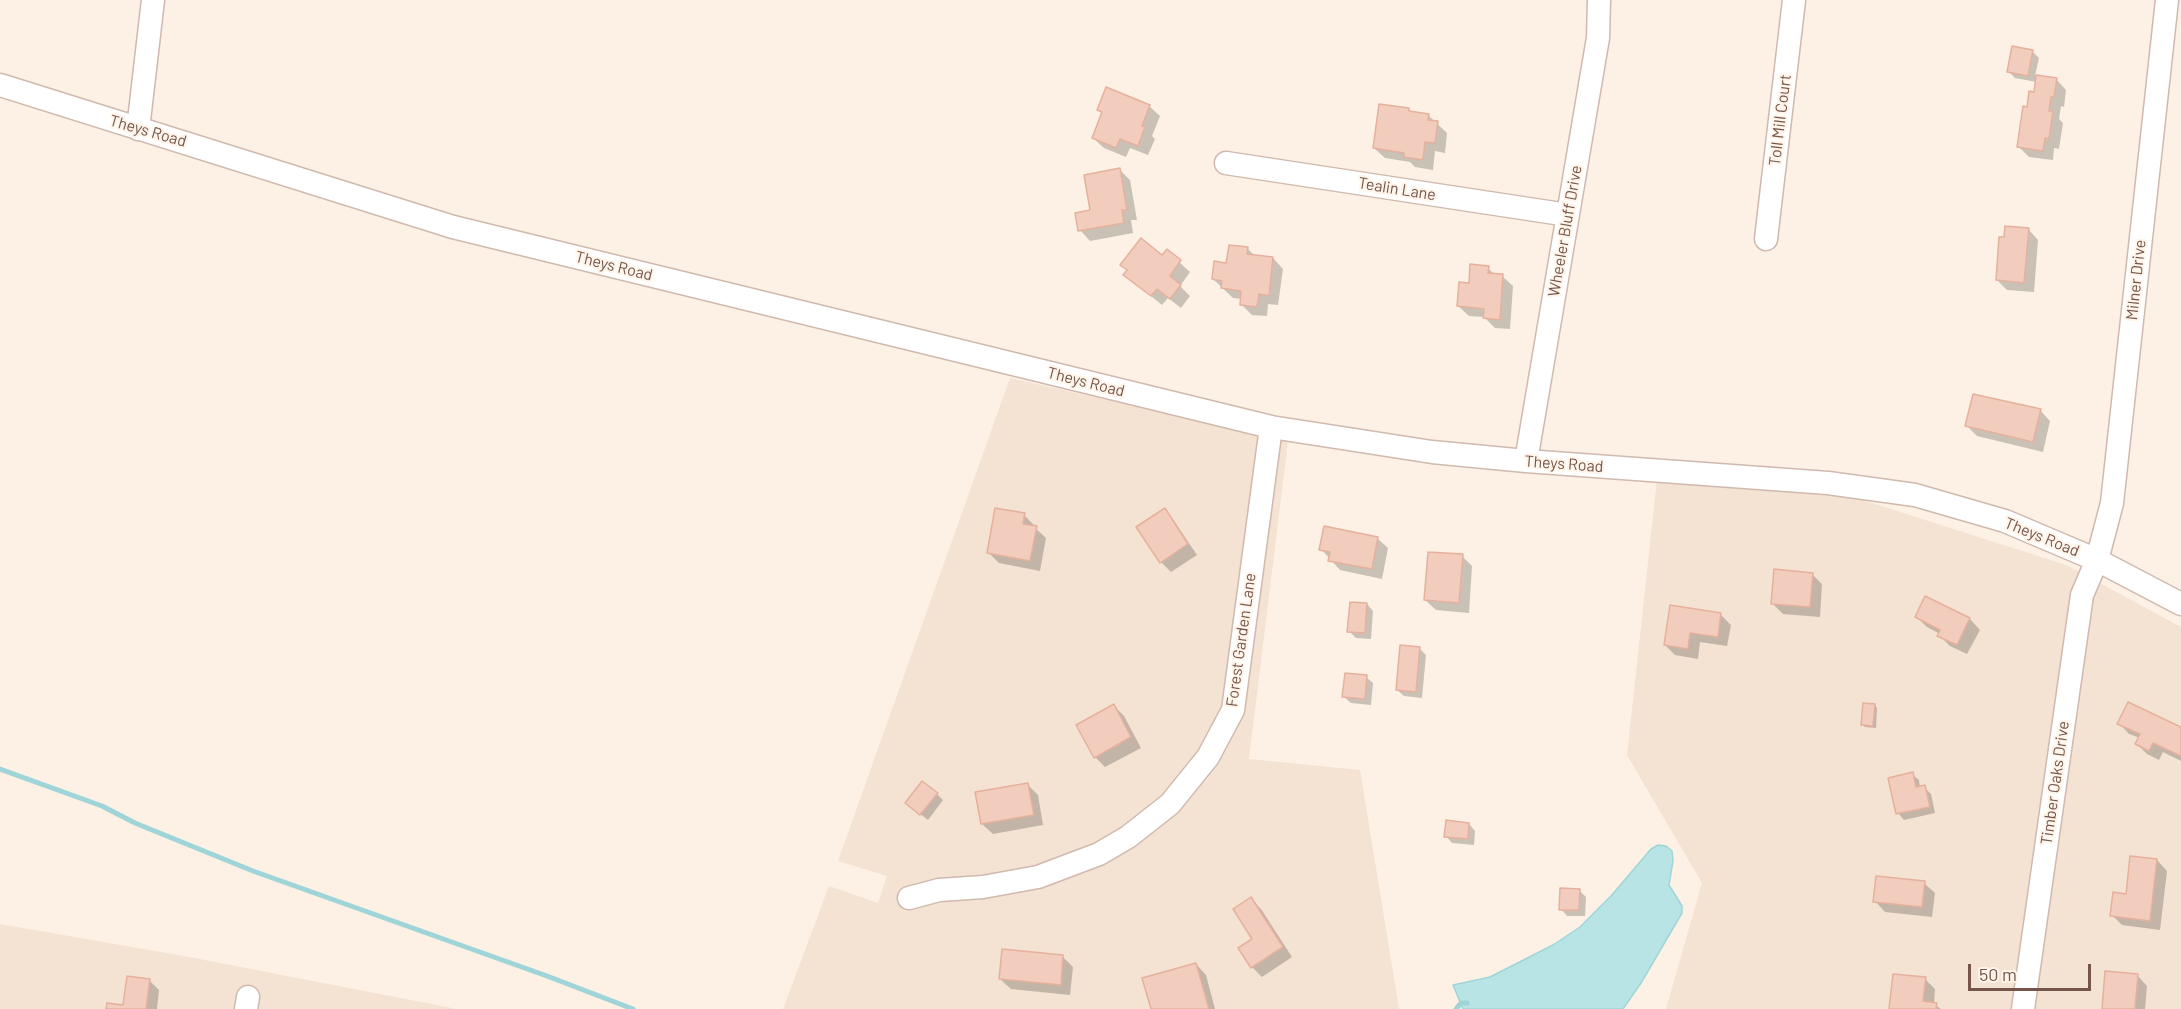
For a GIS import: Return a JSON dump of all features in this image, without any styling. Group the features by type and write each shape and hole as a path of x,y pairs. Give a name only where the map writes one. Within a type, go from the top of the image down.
{"street":[{"path":"138,129 153,0"},
{"name":"Wheeler Bluff Drive","path":"1526,461 1598,38 1599,0"},
{"name":"Toll Mill Court","path":"1766,239 1794,0"},
{"name":"Milner Drive","path":"2097,560 2112,503 2167,0"},
{"name":"Theys Road","path":"0,86 453,227 1271,427 1432,452 1828,483 1915,495 2005,521 2097,560 2181,604"},
{"name":"Tealin Lane","path":"1226,164 1568,215"},
{"name":"Forest Garden Lane","path":"909,898 939,890 983,888 1038,877 1099,854 1128,837 1170,804 1208,757 1233,710 1271,427"},
{"name":"Timber Oaks Drive","path":"2024,1009 2082,595 2097,560"}],"shaded area":[{"path":"1010,378 1288,441 1249,759 1360,770 1399,1009 783,1009 829,886 878,903 887,876 838,861"},
{"path":"1657,480 1847,495 2066,565 2181,627 2181,1009 1666,1009 1702,883 1627,755"},
{"path":"0,924 189,957 457,1009 0,1009"}],"water":[{"path":"1658,845 1666,846 1672,851 1673,861 1669,885 1682,906 1682,913 1623,1009 1463,1009 1453,985 1490,977 1553,945 1580,927 1611,896 1651,849"}],"building":[{"path":"2012,46 2033,50 2028,76 2007,72"},
{"path":"2036,75 2057,78 2049,111 2053,111 2049,139 2045,138 2043,151 2017,147 2023,106 2027,107 2029,91 2034,92"},
{"path":"1106,87 1150,105 1138,146 1120,139 1116,148 1092,138 1102,112 1097,110"},
{"path":"1379,104 1409,108 1409,111 1429,114 1428,120 1438,121 1435,143 1425,142 1423,160 1404,157 1404,153 1373,148"},
{"path":"1120,168 1127,210 1122,210 1124,223 1078,231 1075,213 1090,210 1084,175"},
{"path":"2005,226 2029,228 2024,283 1996,280 1999,237 2004,237"},
{"path":"1141,238 1162,255 1167,249 1181,260 1170,276 1181,285 1170,299 1157,289 1151,296 1123,275 1127,270 1120,265"},
{"path":"1229,245 1248,247 1247,254 1273,257 1269,296 1259,294 1257,307 1240,305 1241,291 1221,288 1222,281 1212,279 1214,261 1226,263"},
{"path":"1470,264 1489,266 1488,273 1503,274 1500,320 1483,318 1484,309 1457,306 1459,282 1469,283"},
{"path":"1973,394 2041,409 2033,442 1965,426"},
{"path":"995,508 1025,513 1023,524 1037,526 1030,561 987,553"},
{"path":"1165,508 1188,544 1160,563 1136,527"},
{"path":"1324,526 1378,537 1372,569 1328,561 1330,552 1319,550"},
{"path":"1428,552 1463,554 1459,603 1424,600"},
{"path":"1774,569 1813,573 1810,607 1771,604"},
{"path":"1925,596 1970,618 1957,645 1937,636 1940,630 1915,617"},
{"path":"1350,602 1367,603 1365,633 1347,632"},
{"path":"1670,605 1721,613 1718,637 1690,633 1688,649 1664,645"},
{"path":"1400,645 1420,647 1416,692 1396,690"},
{"path":"1345,673 1367,675 1365,699 1342,697"},
{"path":"2128,702 2181,727 2181,756 2153,743 2149,751 2135,744 2140,734 2117,724"},
{"path":"1863,703 1875,704 1873,726 1861,725"},
{"path":"1114,704 1131,737 1094,758 1076,725"},
{"path":"1913,772 1916,787 1925,785 1930,807 1896,814 1888,778"},
{"path":"922,781 938,793 920,815 905,803"},
{"path":"1028,783 1034,815 981,824 975,792"},
{"path":"1446,820 1469,823 1468,839 1444,837"},
{"path":"2130,856 2157,859 2150,921 2110,916 2113,892 2126,894"},
{"path":"1876,876 1925,881 1922,907 1873,902"},
{"path":"1560,888 1580,889 1579,910 1559,910"},
{"path":"1251,897 1283,947 1251,968 1238,948 1252,939 1233,909"},
{"path":"1002,949 1063,955 1061,985 999,979"},
{"path":"1196,963 1209,1009 1151,1009 1142,978"},
{"path":"2105,971 2138,974 2135,1009 2102,1009"},
{"path":"1893,974 1926,977 1923,1001 1937,1003 1936,1009 1889,1009"},
{"path":"127,976 150,979 146,1009 106,1009 107,1003 123,1005"}],"waterway":[{"path":"0,769 102,806 135,823 253,871 633,1009"},
{"path":"1456,1009 1461,1003 1467,1003"}]}
